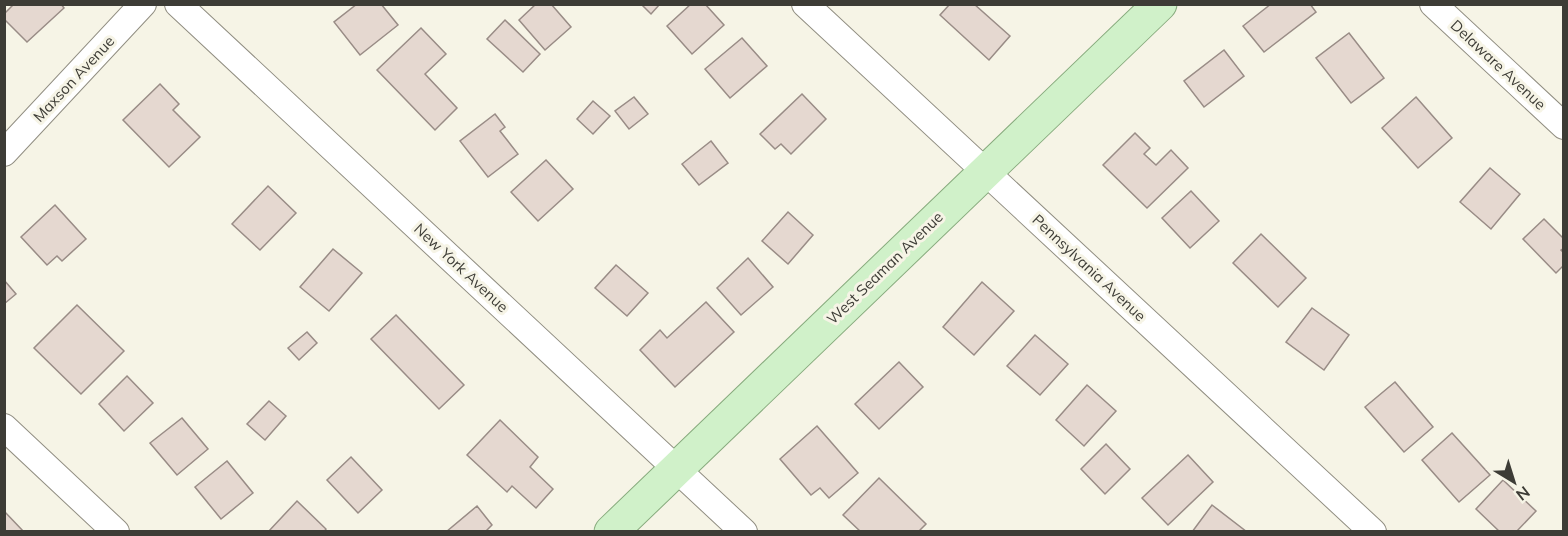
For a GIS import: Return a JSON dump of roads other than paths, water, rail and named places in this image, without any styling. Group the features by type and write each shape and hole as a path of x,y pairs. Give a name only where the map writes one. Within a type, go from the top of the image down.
{"main road":[{"name":"West Seaman Avenue","path":"611,531 1160,4"}],"street":[{"name":"Maxson Avenue","path":"4,153 143,4"},
{"name":"New York Avenue","path":"178,4 744,531"},
{"name":"Pennsylvania Avenue","path":"805,4 1373,531"},
{"name":"Delaware Avenue","path":"1433,4 1563,126"},
{"path":"4,427 116,531"}]}
